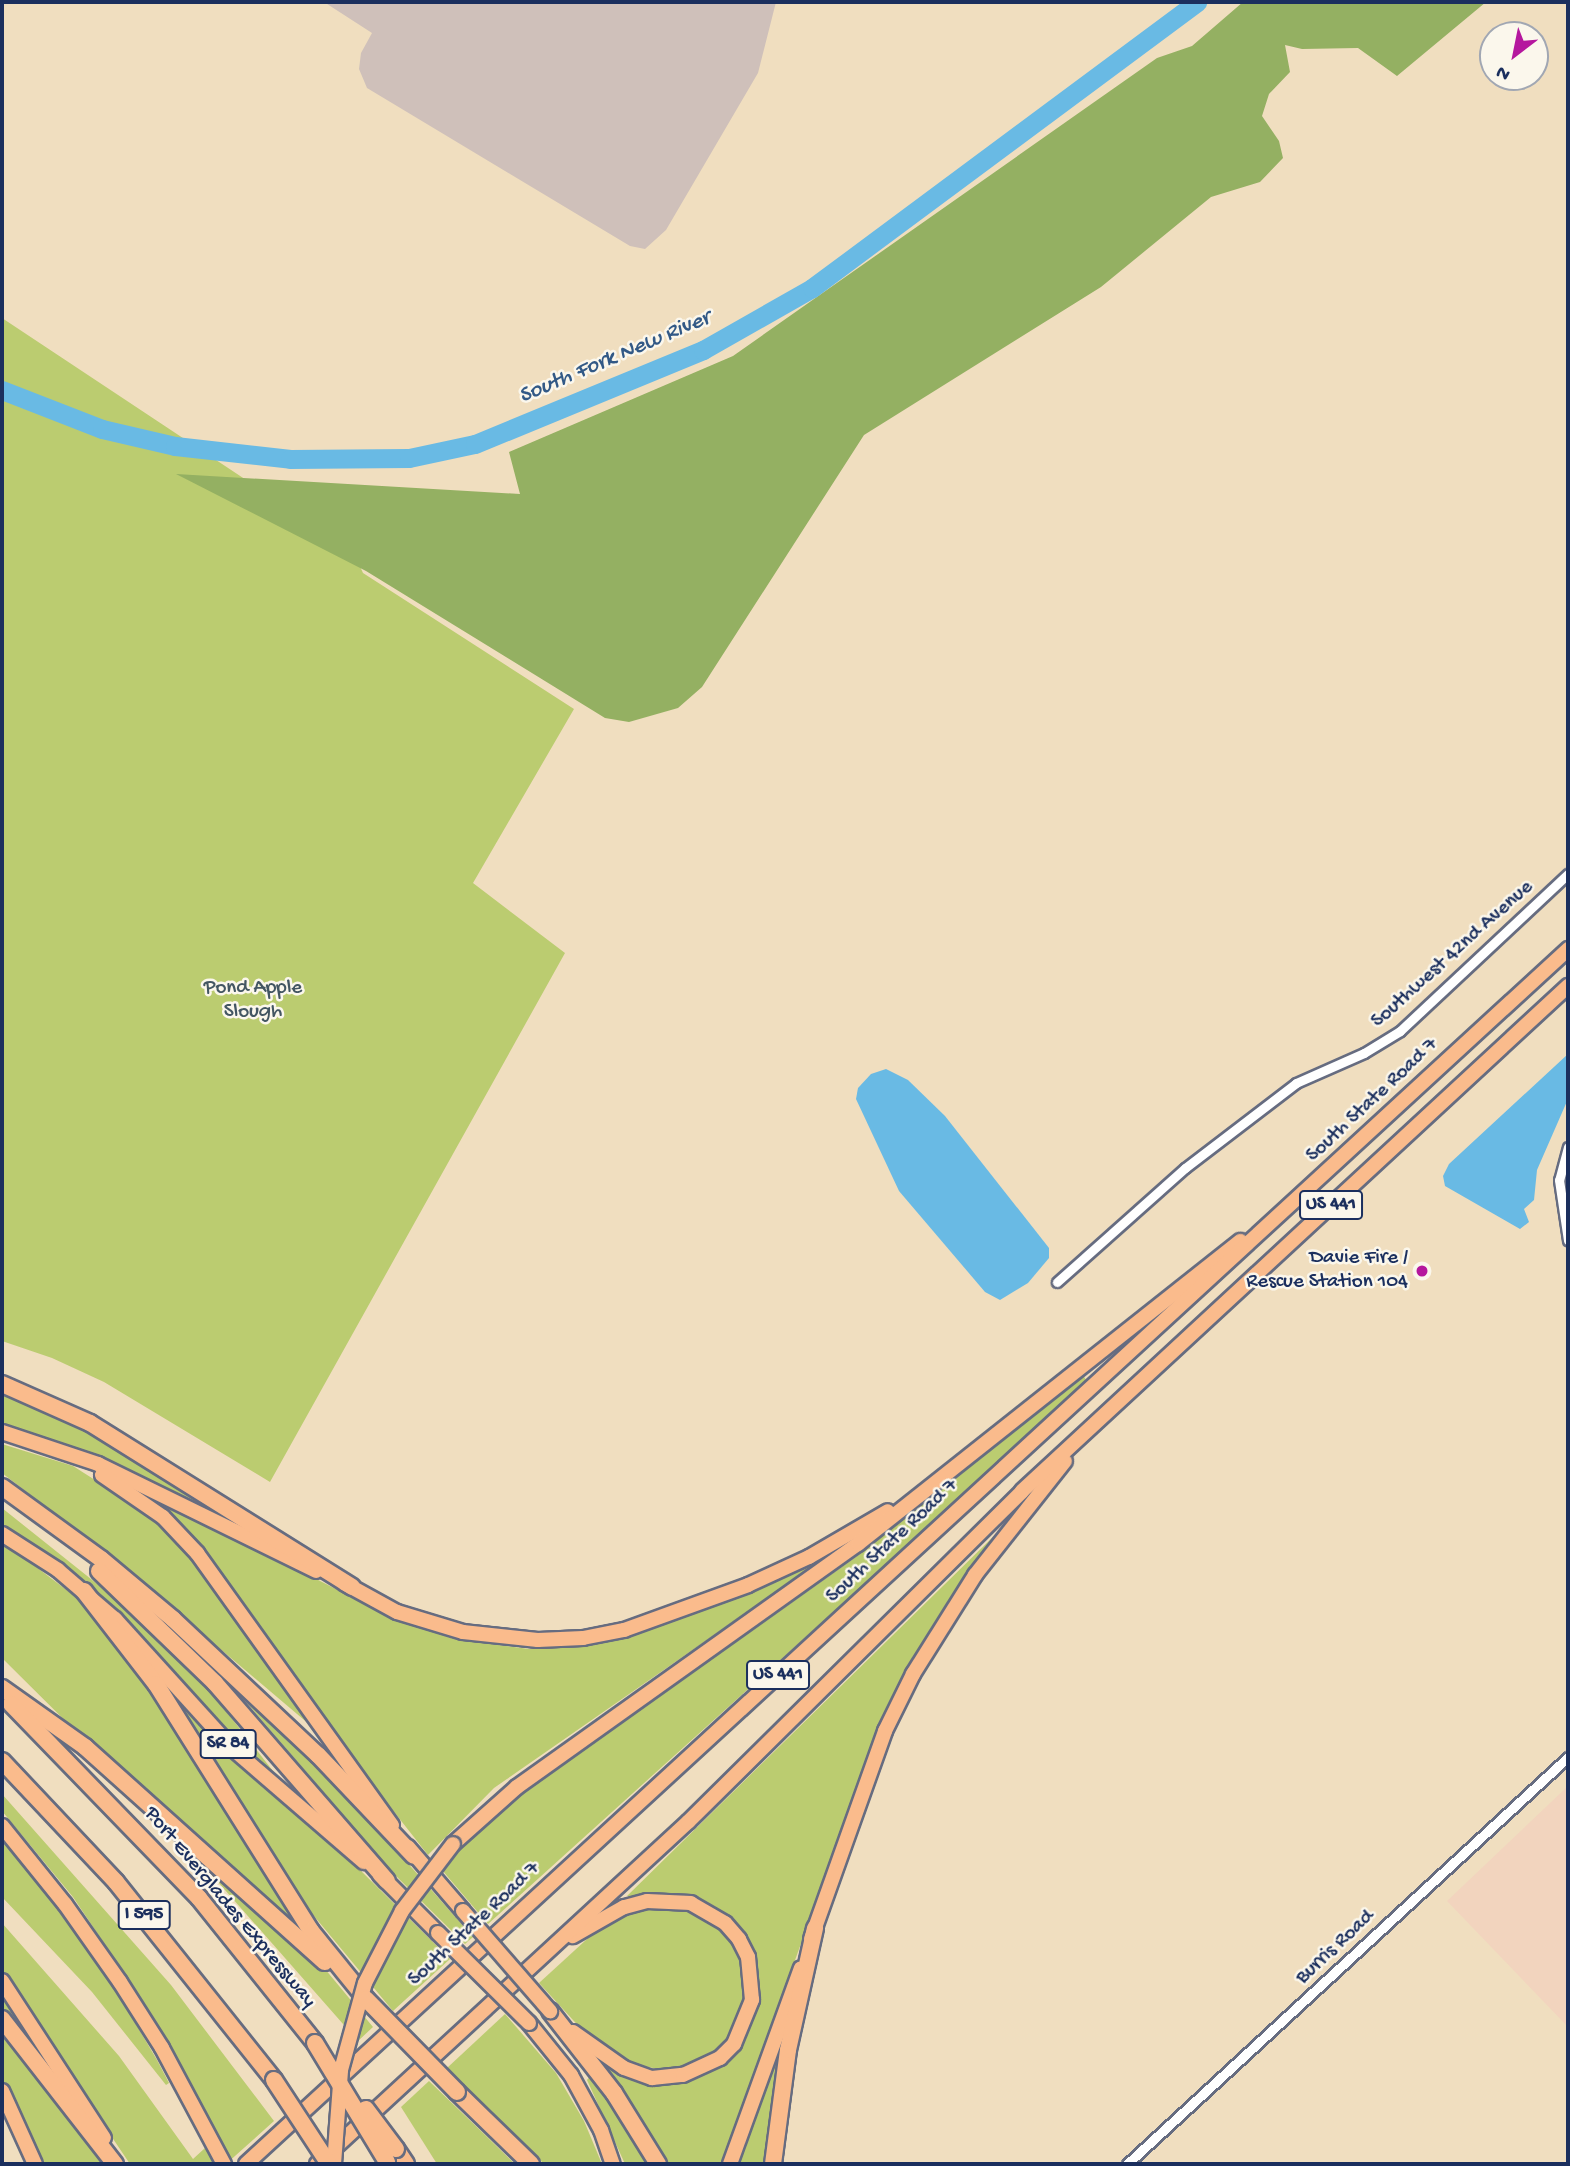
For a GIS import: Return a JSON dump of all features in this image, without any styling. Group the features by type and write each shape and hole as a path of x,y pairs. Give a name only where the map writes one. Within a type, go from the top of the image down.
{"highway":[{"path":"2,1384 90,1423 352,1587"},
{"path":"2,1488 101,1559 173,1619 289,1727 414,1856"},
{"path":"2,1488 124,1592 189,1655 387,1881"},
{"path":"84,1591 156,1684 311,1931 366,1999"},
{"path":"2,1688 85,1747 366,1999 531,2164"},
{"name":"Port Everglades Expressway","path":"2,1695 199,1898 315,2043 390,2159 406,2164"},
{"name":"I 595","path":"2,1760 116,1882 274,2080 331,2164"},
{"path":"773,2164 788,2050 815,1928"},
{"path":"550,2011 614,2093 658,2164"},
{"path":"2,2020 114,2164"}],"main road":[{"name":"South State Road 7","path":"246,2164 1568,949"},
{"name":"US 441","path":"317,2164 706,1804 955,1555 1094,1424 1568,986"},
{"path":"331,2164 341,2070 365,1983 392,1927 453,1844 517,1787 792,1592 934,1484 1311,1187"},
{"path":"730,2164 885,1731 913,1674 975,1575 1094,1424"},
{"path":"2,1432 65,1451 352,1587 397,1612 463,1632 538,1640 583,1638 624,1630 748,1586 809,1557 934,1484"},
{"path":"65,1451 163,1517 197,1552 414,1856 550,2011 611,2062 638,2074 667,2078 702,2069 720,2059 740,2034 752,2000 748,1957 739,1939 725,1923 691,1903 668,1898 624,1908 551,1949"},
{"name":"SR 84","path":"2,1534 84,1591 116,1619 233,1749 387,1881 529,2023 570,2075 601,2130 613,2164"},
{"path":"2,1826 113,1972 162,2048 223,2164"},
{"path":"2,1981 43,2050 122,2164"},
{"path":"2,2091 35,2164"}],"street":[{"name":"Southwest 42nd Avenue","path":"1057,1282 1185,1168 1296,1083 1364,1053 1400,1031 1568,874"},
{"path":"1568,1147 1559,1180 1567,1204 1568,1240"},
{"name":"Burris Road","path":"1127,2164 1568,1757"}],"shaded area":[{"path":"324,2 776,2 758,73 666,230 645,249 630,246 367,88 359,69 361,53 372,33"},
{"path":"1568,1786 1568,2027 1447,1901"}],"green space":[{"path":"1243,2 1486,2 1397,76 1358,48 1302,49 1285,45 1290,72 1269,94 1262,116 1279,141 1283,158 1260,182 1211,197 1101,287 864,435 702,687 678,708 629,722 605,718 366,571 176,474 520,494 509,452 733,356 1157,58 1192,46"},
{"name":"Pond Apple Slough","path":"2,318 353,551 363,573 574,709 473,883 565,953 270,1482 104,1382 52,1358 2,1341"},
{"path":"1083,1375 1086,1380 488,1924 442,1870 474,1835 521,1794 856,1557"},
{"path":"2,1390 41,1405 108,1442 252,1531 81,1451 2,1428"},
{"path":"2,1444 73,1466 150,1515 198,1566 310,1725 120,1564 2,1473"},
{"path":"141,1490 399,1621 454,1639 529,1649 604,1642 694,1612 832,1553 494,1788 428,1855"},
{"path":"2,1508 111,1595 200,1678 291,1794 240,1750 107,1604 71,1572 2,1528"},
{"path":"997,1533 908,1671 870,1751 722,2164 664,2164 601,2068 605,2064 638,2081 661,2084 699,2076 727,2059 741,2043 756,2007 759,1986 748,1948 689,1897 627,1896"},
{"path":"2,1541 85,1604 165,1707 325,1969 373,2027 358,2041 152,1807 2,1658"},
{"path":"173,1691 251,1776 353,1863 450,1959 393,2011 309,1910 169,1695"},
{"path":"248,1699 367,1817 473,1937 465,1944 394,1874 246,1702"},
{"path":"2,1794 171,1985 274,2121 226,2164 130,2164 2,1974 2,1923 119,2056 193,2159 217,2137 138,1994 73,1897 2,1811"},
{"path":"2,1837 52,1895 103,1968 169,2083 166,2085 92,1992 2,1897"},
{"path":"648,1906 686,1908 718,1925 733,1942 744,1967 747,1999 740,2024 721,2051 674,2072 627,2063 584,2032 539,1983 598,1929"},
{"path":"2,1992 38,2053 35,2055 2,2013"},
{"path":"505,2014 556,2073 584,2121 602,2164 544,2164 447,2068"},
{"path":"2,2029 103,2164 40,2164 2,2080"},
{"path":"785,2030 768,2164 734,2164"},
{"path":"591,2075 649,2164 625,2164 587,2080"},
{"path":"429,2081 515,2164 437,2164 401,2107"}],"water":[{"path":"1568,1054 1568,1099 1537,1170 1534,1200 1524,1209 1529,1222 1520,1229 1445,1186 1443,1176 1449,1164"},
{"path":"886,1069 908,1080 945,1116 1049,1248 1049,1258 1028,1283 1000,1300 985,1292 899,1191 856,1099 858,1088 871,1074"}],"waterway":[{"name":"South Fork New River","path":"2,390 102,429 175,446 290,459 409,458 475,444 703,350 812,288 1197,2"}],"place":[{"name":"Davie Fire / Rescue Station 104","path":"1422,1271"}]}
